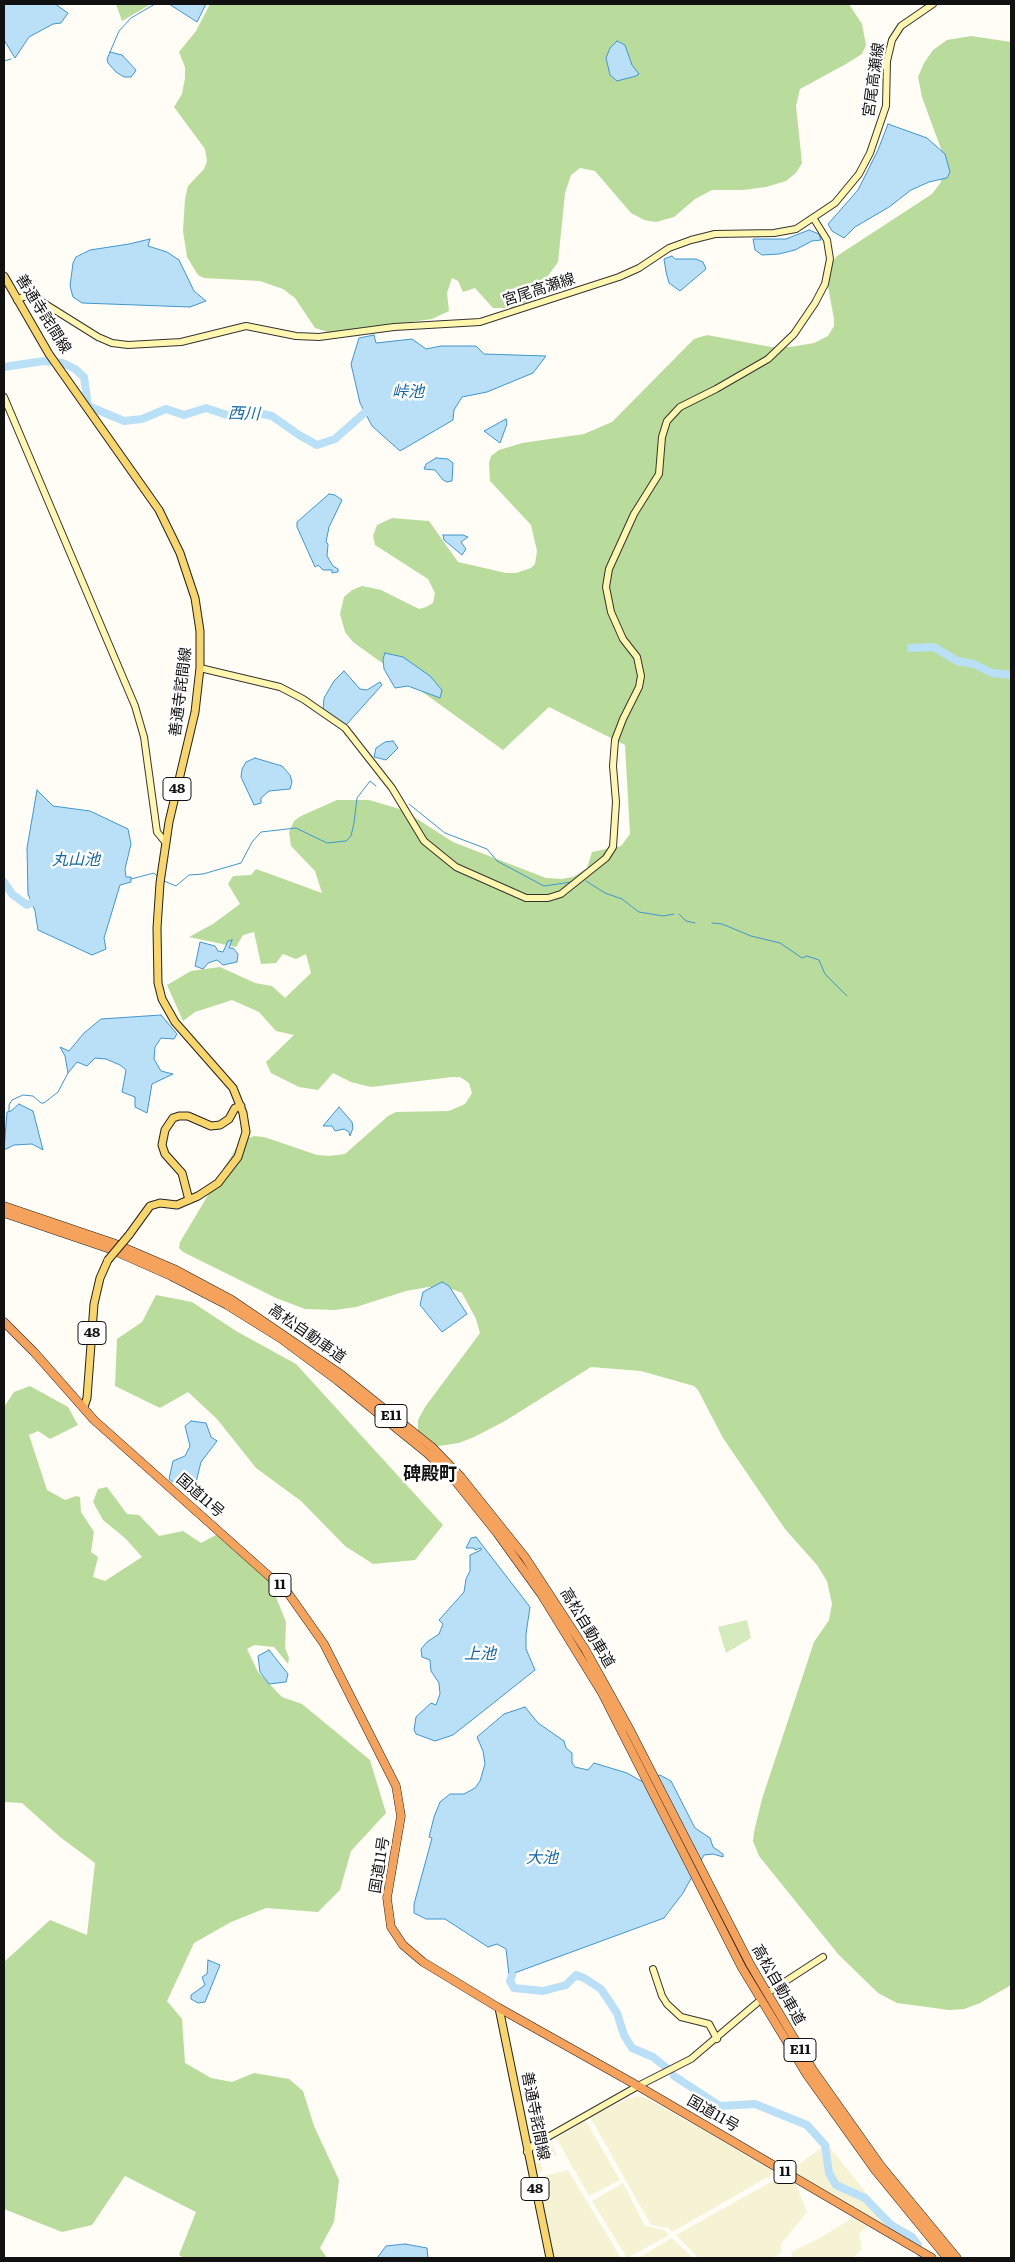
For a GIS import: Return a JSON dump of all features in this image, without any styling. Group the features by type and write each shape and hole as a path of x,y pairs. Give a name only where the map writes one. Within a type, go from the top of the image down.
{"highway":[{"name":"高松自動車道","path":"4,1206 113,1243 176,1270 232,1300 342,1375 432,1447 482,1502 547,1588 607,1688 702,1881 812,2070 912,2211 948,2258"},
{"name":"高松自動車道","path":"4,1213 110,1249 171,1276 227,1305 309,1360 428,1454 477,1508 541,1594 602,1693 648,1773"},
{"name":"国道11号","path":"4,1322 84,1407 140,1462 276,1582 308,1620 324,1644 386,1762 396,1786 401,1816 387,1898 391,1926 403,1945 411,1953 499,2008 638,2086 932,2258"},
{"name":"高松自動車道","path":"912,2211 957,2258"}],"main road":[{"name":"善通寺詫間線","path":"4,276 16,300 49,354 143,485 169,528 196,598 200,631 200,668 195,712 169,822 166,843 158,914 160,989 170,1015 227,1080 241,1106 246,1132 238,1157 218,1183 189,1200 176,1205 160,1203 150,1206 108,1260 100,1278 94,1304 87,1398 84,1407"},
{"path":"189,1200 182,1173 165,1154 162,1146 165,1130 172,1118 179,1116 188,1116 211,1126 220,1125 229,1119 235,1108 241,1106"},
{"name":"善通寺詫間線","path":"499,2008 550,2258"}],"street":[{"name":"宮尾高瀬線","path":"16,300 23,297 34,297 98,337 112,343 128,345 181,342 246,326 268,328 296,336 319,337 394,327 469,323 494,318 619,277 669,248 692,240 715,234 786,232 814,219 844,195 859,174 870,153 886,106 888,56 895,34 901,26 933,4"},
{"path":"200,668 280,687 304,699 345,728 392,788 424,841 456,867 526,898 548,898 560,894 606,858 613,847 616,802 613,766 615,740 622,719 639,686 641,676 637,657 624,639 611,612 606,587 609,569 634,514 659,474 662,437 667,421 680,407 716,390 768,360 794,334 815,303 825,284 830,259 827,240 814,219"},
{"path":"4,397 135,706 144,737 157,832 166,843"},
{"path":"770,1992 823,1956"},
{"path":"653,1969 662,1996 667,2004 681,2017 709,2024 717,2039"},
{"path":"527,2152 532,2146 638,2086 678,2068 717,2039 757,2003"}],"shaded area":[{"path":"638,2096 648,2099 772,2170 773,2174 672,2232 669,2228 651,2225 590,2117 629,2098"},
{"path":"586,2121 620,2180 589,2196 556,2138"},
{"path":"551,2141 557,2155 541,2162 543,2171 535,2175 530,2156 534,2150"},
{"path":"827,2144 869,2196 882,2217 911,2236 914,2243 792,2172 792,2169"},
{"path":"568,2170 621,2258 553,2258 536,2178"},
{"path":"780,2177 789,2179 797,2186 807,2212 781,2244 782,2252 773,2258 698,2258 676,2235"},
{"path":"623,2183 645,2226 664,2230 669,2235 627,2258 592,2201"},
{"path":"854,2217 868,2226 859,2233 862,2249 853,2258 793,2258 791,2252 820,2238"},
{"path":"672,2238 693,2258 638,2258"}],"green space":[{"path":"116,4 151,4 122,21"},
{"path":"210,4 849,4 862,24 866,45 862,54 800,89 796,106 802,163 796,173 786,181 766,187 743,190 712,190 695,199 674,217 656,222 644,220 631,213 595,171 580,168 571,175 565,193 558,262 542,284 540,293 535,300 513,308 493,308 475,288 463,292 458,281 452,278 447,293 449,311 432,319 331,333 315,328 295,298 283,289 260,281 204,278 198,275 187,257 183,231 185,199 188,186 204,169 207,161 205,149 174,107 182,94 185,78 185,67 179,52 196,31"},
{"path":"971,36 1011,42 1011,1985 980,2003 964,2009 949,2010 897,2003 878,1993 838,1954 759,1856 753,1841 762,1799 814,1642 829,1620 832,1604 827,1581 817,1565 785,1529 723,1438 698,1390 694,1386 641,1371 591,1367 505,1421 474,1437 459,1443 432,1447 418,1435 418,1420 425,1407 480,1333 476,1319 462,1293 447,1287 428,1287 406,1291 356,1307 335,1310 305,1309 276,1298 183,1252 179,1248 180,1242 238,1145 246,1139 254,1136 264,1137 317,1155 345,1154 388,1116 396,1112 449,1111 465,1104 472,1093 469,1083 460,1077 452,1077 371,1087 351,1082 333,1073 318,1090 299,1087 271,1073 266,1062 294,1035 276,1031 259,1012 232,1000 195,1012 183,1021 167,985 191,971 220,967 255,983 272,986 285,998 311,973 306,954 296,959 283,954 276,963 261,964 254,932 243,935 236,947 189,937 213,924 240,904 228,884 233,876 251,875 256,869 322,893 315,871 291,846 289,832 294,821 301,816 337,800 369,800 403,810 453,842 546,878 562,879 573,877 587,868 592,852 621,846 630,834 625,745 549,707 503,750 353,642 345,632 340,614 344,597 352,590 362,586 381,590 419,609 433,603 435,593 428,579 375,545 373,536 377,525 392,518 429,521 458,562 506,573 516,573 531,568 535,564 537,551 531,525 490,481 489,463 491,456 499,450 522,443 584,434 612,422 694,339 707,335 771,347 790,347 814,343 828,336 834,326 834,319 827,281 830,266 837,256 932,194 941,182 943,160 941,149 922,97 918,77 924,63 933,50 947,40"},
{"path":"156,1295 192,1302 236,1331 296,1364 443,1525 415,1560 373,1564 345,1546 301,1501 256,1468 217,1419 188,1392 160,1408 115,1386 117,1339 142,1322"},
{"path":"30,1386 68,1407 78,1425 50,1439 38,1431 29,1435 47,1490 65,1500 76,1496 80,1497 81,1512 94,1532 91,1552 98,1557 93,1577 105,1581 142,1557 126,1539 103,1520 93,1502 98,1489 107,1487 127,1514 139,1515 159,1536 183,1531 201,1543 216,1535 269,1580 286,1622 285,1648 289,1658 288,1664 274,1647 254,1645 247,1649 258,1672 282,1697 302,1704 370,1760 386,1813 351,1851 340,1890 318,1912 266,1908 231,1922 194,1943 167,2001 182,2019 185,2063 211,2078 232,2082 254,2073 289,2079 303,2091 314,2126 339,2180 334,2222 320,2248 327,2258 184,2258 179,2255 196,2212 125,2176 92,2225 62,2232 4,2209 4,1962 50,1920 87,1935 95,1863 60,1837 22,1803 4,1802 4,1407 14,1392"},
{"path":"747,1620 751,1638 726,1653 718,1627"}],"water":[{"path":"4,4 55,4 68,13 61,23 53,24 29,37 15,58 4,40"},
{"path":"169,4 206,4 197,22"},
{"path":"617,41 625,45 632,65 639,74 617,81 610,75 606,58 610,48"},
{"path":"110,52 122,55 136,70 131,77 124,77 116,72 108,63 107,59"},
{"path":"888,124 927,138 945,154 950,172 947,178 929,182 911,190 889,207 855,227 844,238 832,231 828,224 858,190 878,150"},
{"path":"809,230 819,234 821,240 812,241 795,250 779,254 762,255 755,250 753,239 786,239"},
{"path":"150,239 148,246 167,252 179,260 194,291 206,301 190,307 82,303 73,297 70,286 73,263 76,257 90,250"},
{"path":"672,256 675,259 696,259 703,262 706,269 680,291 669,283 666,272 664,259"},
{"name":"峠池","path":"374,335 376,343 412,339 426,349 441,346 476,346 484,354 546,356 533,373 487,392 462,397 454,410 453,420 400,451 372,426 360,403 351,364 359,338"},
{"path":"506,419 507,424 500,443 484,431"},
{"path":"436,458 448,459 453,463 452,481 447,482 443,480 435,470 424,469 426,464"},
{"path":"329,494 335,495 342,500 329,527 326,542 328,544 327,556 333,566 338,569 338,572 332,573 332,570 323,570 318,565 315,567 297,527 297,522"},
{"path":"443,535 463,535 468,537 461,542 466,549 462,555 444,540"},
{"path":"385,653 403,657 430,676 442,690 440,698 408,686 395,688 384,669 383,659"},
{"path":"344,671 360,689 367,690 380,682 382,685 346,725 323,711 324,698 334,681"},
{"path":"393,741 398,748 386,760 374,757 376,748 385,742"},
{"path":"255,758 282,766 290,775 292,782 290,789 269,791 261,798 261,803 254,805 241,777 242,769 246,762"},
{"name":"丸山池","path":"37,790 53,806 90,811 128,829 131,844 125,869 126,877 131,877 131,882 120,885 104,938 106,949 92,955 38,930 35,911 28,894 27,848"},
{"path":"232,940 229,948 233,948 238,954 237,962 223,965 217,960 208,963 203,969 195,966 200,942 215,946 218,951 223,952 228,941"},
{"path":"161,1015 177,1034 174,1039 161,1038 155,1047 154,1059 161,1071 173,1074 152,1084 147,1113 135,1107 135,1097 122,1092 126,1070 120,1065 106,1059 95,1058 87,1066 77,1062 68,1073 65,1056 60,1047 69,1051 84,1033 101,1019"},
{"path":"19,1104 33,1111 43,1150 32,1144 14,1145 4,1150 7,1112"},
{"path":"339,1107 352,1122 353,1128 350,1136 349,1132 344,1129 335,1131 332,1126 323,1126"},
{"path":"442,1282 449,1286 467,1314 442,1332 420,1305 423,1292"},
{"path":"191,1421 206,1423 211,1437 217,1441 201,1462 192,1498 169,1479 173,1461 185,1456 190,1446 185,1426"},
{"name":"上池","path":"476,1537 530,1607 526,1649 535,1670 453,1735 435,1741 416,1734 414,1730 416,1717 431,1703 436,1705 440,1694 439,1683 431,1671 430,1660 422,1657 421,1649 427,1642 439,1634 443,1624 439,1620 464,1592 466,1579 470,1571 470,1555 481,1550 481,1548 475,1550 474,1548 466,1548 471,1538"},
{"path":"269,1650 288,1674 286,1682 269,1684 260,1672 258,1656"},
{"name":"大池","path":"525,1707 538,1723 564,1741 566,1748 572,1753 572,1763 575,1767 588,1770 594,1763 627,1773 641,1781 660,1775 671,1781 695,1828 710,1838 713,1847 723,1854 723,1857 713,1854 704,1855 683,1893 664,1918 509,1975 506,1949 497,1944 488,1947 445,1919 426,1919 414,1913 414,1904 432,1838 429,1837 434,1817 440,1802 450,1794 464,1794 475,1788 480,1781 485,1764 483,1751 477,1737 504,1714"},
{"path":"208,1960 220,1965 205,2002 198,2003 191,1999 191,1995 205,1985 202,1977 207,1974"},
{"path":"405,2244 427,2248 428,2258 377,2258 386,2246"}],"waterway":[{"path":"110,52 119,31 131,18 155,4"},
{"path":"4,61 11,59"},
{"name":"西川","path":"4,367 44,361 63,363 75,369 84,377 88,406 124,421 142,419 166,409 184,415 206,408 227,415 258,413 272,416 317,445 335,439 371,407"},
{"path":"911,648 934,647 957,661 974,664 992,673 1011,675"},
{"path":"164,881 176,886 189,875 203,874 241,863 252,842 261,832 296,828 327,843 346,841 351,836 357,798 370,781 376,786"},
{"path":"409,804 445,833 487,849 497,861 544,886 572,882"},
{"path":"131,879 154,873 157,876"},
{"path":"586,881 605,893 622,899 639,912 663,916 674,914"},
{"path":"4,882 12,894 27,905 41,898"},
{"path":"679,914 686,921 695,923"},
{"path":"712,923 722,924 751,936 780,943 802,958 807,956 819,960 825,974 847,996"},
{"path":"9,1111 9,1105 12,1100 23,1095 33,1096 41,1103 44,1103 58,1092 68,1073"},
{"path":"512,1975 510,1981 514,1988 543,1991 566,1985 576,1975 584,1978 601,1989 617,2013 624,2035 632,2048 653,2057 668,2069"},
{"path":"674,2076 720,2106 755,2104 807,2125 825,2145 829,2173 836,2185 865,2198 891,2225 912,2237 918,2245"}],"district":[{"name":"碑殿町","path":"430,1475"}]}
